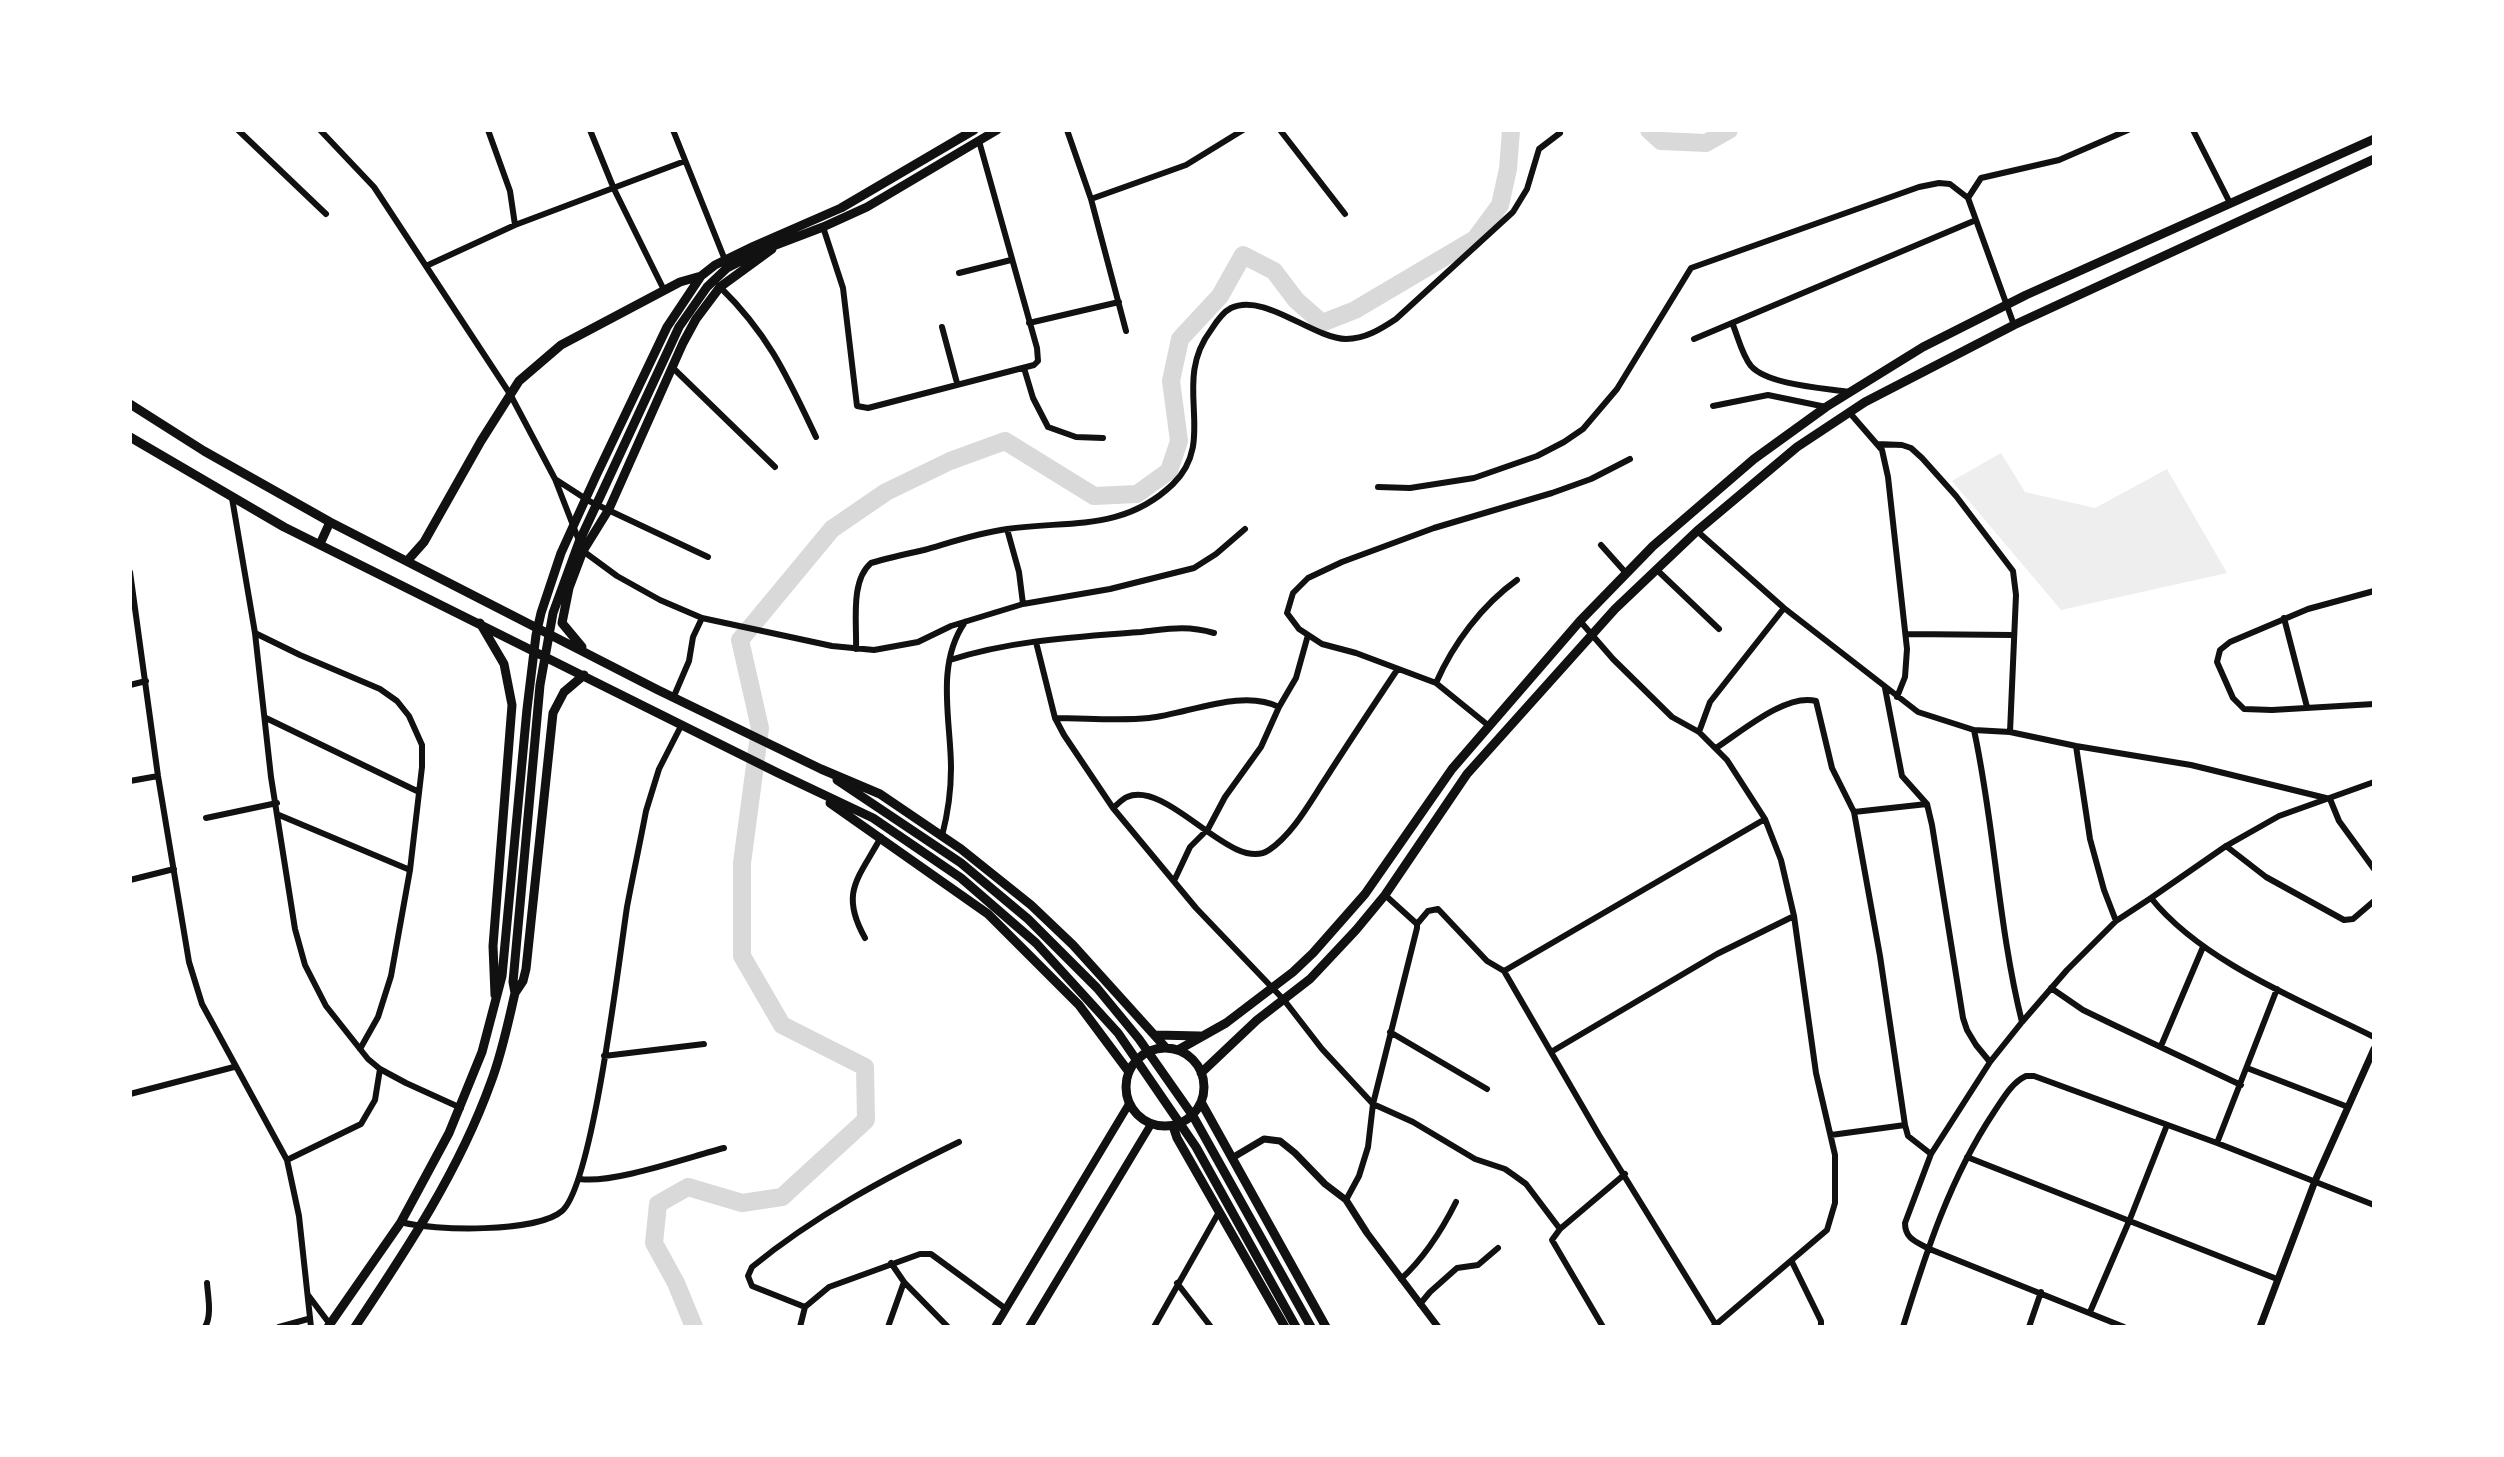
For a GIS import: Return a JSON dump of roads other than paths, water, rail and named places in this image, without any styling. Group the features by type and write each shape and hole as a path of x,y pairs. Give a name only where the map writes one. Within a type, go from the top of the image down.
{"main road":[{"path":"408,560 424,542 519,381 561,345 680,282 701,276 725,260 841,208 974,130"},
{"path":"355,1327 421,1227 474,1127 500,1056 515,993 517,937 546,640 561,588 585,528 679,327 700,296 727,268 760,251 867,207 997,130"},
{"path":"1178,1050 1225,1024 1293,972 1338,927 1365,894 1452,769 1580,621 1653,546 1754,459 1826,407 1923,347 2005,306 2374,139"},
{"path":"1201,1073 1257,1020 1310,979 1385,895 1467,774 1592,634 1697,531 1797,447 1865,402 2014,325 2374,159"},
{"path":"586,652 562,623 569,588 583,551 609,509 696,319 720,287 768,254 775,245"},
{"path":"330,1326 401,1222 461,1108 482,1052 496,1002 505,947 527,709 541,613 569,534 667,327 701,276"},
{"path":"130,404 215,457 330,522 821,769 880,794 996,875 1031,905 1073,945 1156,1035 1161,1048"},
{"path":"130,437 232,498 320,544 873,818 961,878 1036,943 1093,1003 1148,1074 1196,1147 1296,1327"},
{"path":"320,544 330,522"},
{"path":"480,623 504,664 512,705 493,946 496,1002"},
{"path":"515,993 526,969 553,713 564,692 584,675"},
{"path":"821,769 970,870 1028,919 1105,997 1193,1116 1311,1327"},
{"path":"811,789 988,914 1079,1005 1132,1067"},
{"path":"1156,1035 1204,1036"},
{"path":"1161,1048 1186,1054 1201,1073 1204,1086 1199,1106 1176,1125 1150,1126 1139,1118 1129,1104 1126,1086 1132,1067 1145,1053 1161,1048"},
{"path":"1214,1060 1209,1073 1207,1106 1211,1119 1326,1327"},
{"path":"995,1327 1129,1104"},
{"path":"1199,1106 1211,1119"},
{"path":"1176,1125 1177,1138 1285,1327"},
{"path":"1033,1326 1150,1126"}],"street":[{"path":"238,130 326,214"},
{"path":"320,130 374,187 510,394 555,479 583,551 638,589 702,618 832,646 874,650 902,647 965,622 1023,604 1110,589 1194,568 1245,529"},
{"path":"488,130 510,191 515,225"},
{"path":"590,130 614,189 664,290"},
{"path":"673,130 725,260"},
{"path":"1067,130 1091,199 1126,331"},
{"path":"1091,199 1186,165 1243,130"},
{"path":"1280,130 1345,214"},
{"path":"2106,130 2106,141"},
{"path":"1968,198 1981,178 2059,160 2128,130"},
{"path":"2193,130 2230,203"},
{"path":"856,649 859,584 861,573 871,563 1007,529 1097,522 1122,516 1157,496 1174,483 1191,455 1196,434 1191,387 1194,364 1203,340 1227,309 1241,304 1256,306 1344,339 1380,330 1419,300 1513,212 1527,189 1539,149 1560,133"},
{"path":"823,227 843,288 857,406 868,408 1024,368 1038,361 979,141"},
{"path":"426,266 515,225 685,161"},
{"path":"1378,487 1410,488 1474,478 1537,456 1583,429 1617,389 1685,276 1698,264 1919,187 1950,184 1968,198 2014,325"},
{"path":"1694,339 1976,220"},
{"path":"959,273 1011,260"},
{"path":"720,287 760,331 784,369 816,437"},
{"path":"1029,323 1119,302"},
{"path":"1733,325 1750,364 1758,372 1774,379 1850,392"},
{"path":"942,327 957,383"},
{"path":"672,367 775,467"},
{"path":"1024,368 1033,398 1048,427 1076,437 1103,438"},
{"path":"1713,406 1768,395 1826,407"},
{"path":"1849,412 1877,444 1884,457 1888,477 1906,634 1907,664 1897,697"},
{"path":"1877,444 1911,448 1956,496 2013,571 2016,585 2010,732"},
{"path":"1489,726 1436,683 1356,653 1322,644 1299,629 1287,613 1293,593 1308,578 1342,562 1434,528 1565,489 1630,459"},
{"path":"555,479 589,501 708,557"},
{"path":"232,498 255,633 271,777 300,950 311,982 360,1049 380,1069 461,1108"},
{"path":"1007,529 1019,572 1023,604"},
{"path":"1697,531 1784,608 1918,712 1974,730 2010,732 2191,765 2330,799 2350,838 2374,869"},
{"path":"1601,545 1626,573"},
{"path":"1656,569 1719,629"},
{"path":"130,572 158,776 195,984 234,1067 287,1160 299,1216 311,1327"},
{"path":"1436,683 1454,647 1488,605 1517,580"},
{"path":"2374,591 2308,609 2230,642 2220,650 2217,662 2233,698 2244,709 2374,704"},
{"path":"1699,732 1710,702 1784,608"},
{"path":"674,696 702,618"},
{"path":"2284,618 2307,707"},
{"path":"1346,1200 1359,1176 1368,1147 1373,1104 1417,924 1428,911 1438,909 1487,961 1504,971 1714,1326 1827,1230 1835,1203 1836,1177 1831,1135 1816,1073 1794,916 1781,860 1765,819 1716,748 1699,732 1672,717 1613,659 1580,621"},
{"path":"942,836 950,804 951,765 946,711 950,660 955,639 965,622"},
{"path":"950,660 980,651 1070,636 1181,626 1214,633"},
{"path":"255,633 380,689 397,701 409,716 422,745 410,870 391,976 378,1017 360,1049"},
{"path":"1906,634 2013,635"},
{"path":"1174,881 1190,847 1208,829 1225,797 1261,747 1296,678 1308,635"},
{"path":"1036,642 1055,718 1113,808 1196,908 1284,1000 1322,1049 1373,1104 1413,1122 1475,1159 1505,1169 1526,1184 1560,1229"},
{"path":"1113,808 1126,797 1138,795 1153,798 1208,829 1219,842 1248,853 1262,854 1298,822 1397,670"},
{"path":"130,685 146,681"},
{"path":"1885,688 1902,776 1927,804 1963,1018 1976,1045 1990,1062"},
{"path":"1716,748 1783,705 1797,699 1816,701 1832,768 1854,812 1880,956 1905,1125 1908,1136 1931,1154"},
{"path":"1055,718 1146,718 1250,700 1279,707"},
{"path":"266,718 419,792"},
{"path":"401,1222 421,1227 515,1226 544,1220 564,1210 580,1179 651,788 682,724"},
{"path":"1974,730 1983,773 2008,960 2022,1022"},
{"path":"2076,746 2090,839 2116,921"},
{"path":"130,781 158,776"},
{"path":"2124,1327 1927,1248 1910,1238 1905,1232 1905,1223 1931,1154 1990,1062 2051,988 2116,921 2226,846 2279,816 2374,782"},
{"path":"206,818 277,803"},
{"path":"1854,812 1927,804"},
{"path":"279,815 410,870"},
{"path":"1504,971 1765,819"},
{"path":"865,938 852,910 852,897 862,870 881,837"},
{"path":"2226,846 2266,877 2344,920 2353,919 2374,901"},
{"path":"130,880 174,869"},
{"path":"1385,895 1417,924"},
{"path":"2151,898 2165,916 2203,947 2277,989 2374,1037"},
{"path":"1551,1052 1717,954 1794,916"},
{"path":"2161,1046 2203,947"},
{"path":"2051,988 2083,1010 2241,1085"},
{"path":"2217,1143 2277,989"},
{"path":"1390,1032 1487,1089"},
{"path":"604,1056 704,1044"},
{"path":"2260,1327 2315,1181 2374,1049"},
{"path":"130,1094 234,1067"},
{"path":"2247,1068 2348,1107"},
{"path":"287,1160 361,1124 375,1100 380,1069"},
{"path":"1903,1327 1927,1248 1967,1157 1993,1113 2019,1079 2026,1076 2034,1076 2217,1143 2374,1205"},
{"path":"1831,1135 1905,1125"},
{"path":"2090,1312 2167,1125"},
{"path":"1232,1158 1260,1140 1276,1139 1295,1153 1325,1184 1346,1200 1438,1327"},
{"path":"805,1307 752,1286 748,1276 752,1267 808,1226 898,1172 959,1142"},
{"path":"580,1179 619,1176 724,1148"},
{"path":"1967,1157 2277,1279"},
{"path":"1603,1327 1553,1243 1554,1234 1625,1174"},
{"path":"1401,1279 1419,1263 1456,1202"},
{"path":"1154,1327 1219,1212"},
{"path":"1420,1304 1457,1268 1478,1265 1498,1248"},
{"path":"800,1327 805,1307 829,1287 920,1254 931,1254 1006,1309"},
{"path":"1792,1262 1821,1321 1821,1327"},
{"path":"891,1263 904,1282 948,1327"},
{"path":"888,1327 904,1282"},
{"path":"205,1327 208,1323 207,1283"},
{"path":"1177,1283 1211,1327"},
{"path":"2029,1327 2041,1292"},
{"path":"308,1295 330,1326"},
{"path":"279,1327 308,1319"}],"waterway":[{"path":"694,1327 676,1283 654,1243 658,1204 688,1187 742,1203 782,1197 866,1120 865,1067 782,1025 742,956 742,863 760,728 740,640 832,529 886,492 950,461 1005,441 1094,496 1137,494 1169,471 1179,441 1171,381 1180,339 1220,296 1243,255 1274,271 1296,300 1322,323 1355,310 1475,239 1500,205 1508,169 1511,130"},
{"path":"1649,130 1661,141 1706,143 1729,130"}]}
